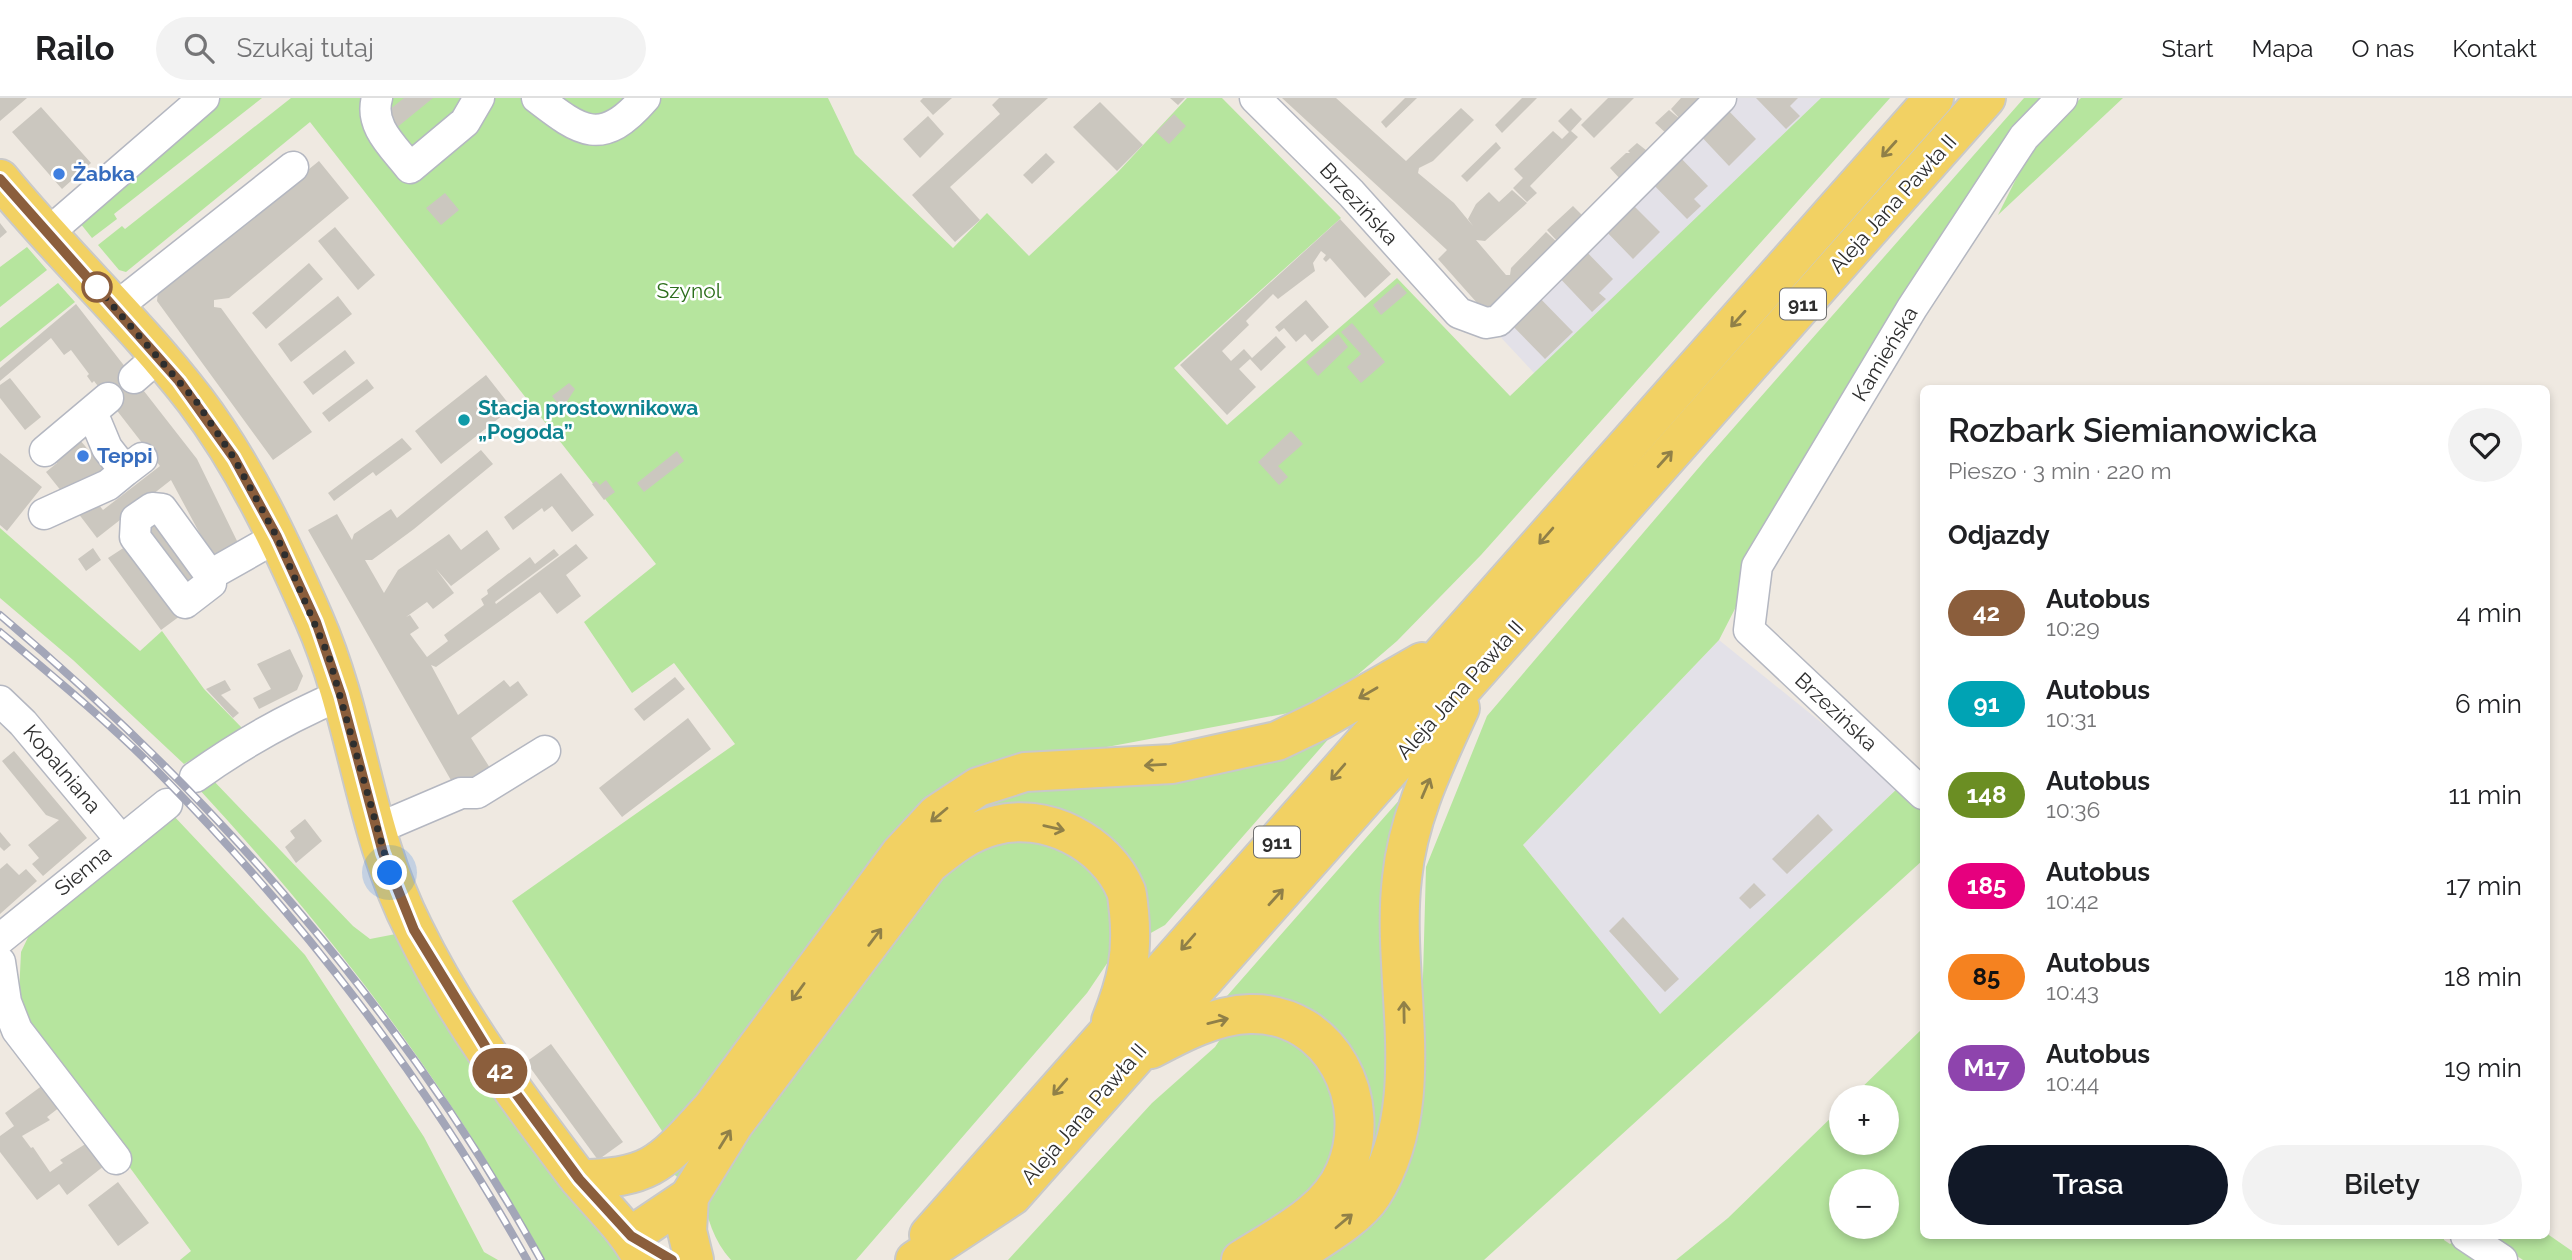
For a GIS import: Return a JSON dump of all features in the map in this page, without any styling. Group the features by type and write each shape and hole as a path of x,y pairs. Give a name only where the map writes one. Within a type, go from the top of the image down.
{"main road":[{"name":"Aleja Jana Pawła II","path":"915,1260 1012,1196 1119,1047 1448,648 1934,98"},
{"name":"Aleja Jana Pawła II","path":"907,1260 1119,1047 1477,672 1986,98"},
{"path":"0,179 115,308 146,367 196,401 234,458 277,537 316,622 341,695 383,853 414,930 506,1080 579,1179 637,1248 672,1260"},
{"path":"579,1179 616,1178 652,1168 712,1108 900,854 937,814 978,787 1024,772 1172,764 1277,741 1321,720 1448,648"},
{"path":"1288,1260 1336,1227 1371,1197 1393,1151 1405,1087 1401,881 1406,846 1414,816 1477,672"},
{"path":"637,1248 689,1197 734,1124 929,864 960,839 995,825 1032,823 1067,831 1099,851 1126,891 1133,948 1121,996 1119,1047 1251,1014 1289,1020 1327,1046 1350,1084 1357,1124 1345,1172 1316,1211 1241,1260"},
{"path":"637,1248 652,1168"},
{"path":"689,1197 687,1231 694,1260"}],"street":[{"path":"48,233 204,98"},
{"path":"377,98 374,110 377,125 410,168 466,122 479,98"},
{"path":"537,98 572,125 585,131 596,131 621,120 645,98"},
{"name":"Brzezińska","path":"1255,98 1350,193 1459,313 1486,323 1498,321 1721,98"},
{"name":"Kamieńska","path":"1749,630 1757,566 1913,308 2024,137 2063,98"},
{"path":"115,308 293,167"},
{"path":"44,514 108,485 134,464 107,448 100,405 45,451"},
{"path":"211,575 277,537"},
{"name":"Brzezińska","path":"1749,630 1920,791"},
{"path":"195,777 234,749 341,695"},
{"name":"Kopalniana","path":"0,701 23,723 121,840"},
{"path":"393,822 461,793 477,793 545,751"},
{"name":"Sienna","path":"0,939 167,804"},
{"path":"0,962 6,1002 17,1030 116,1159"},
{"path":"2470,1239 2502,1260"}],"shaded area":[{"path":"1728,98 1821,98 1535,374 1492,328"},
{"path":"1719,640 1900,786 1660,1014 1523,845"}],"green space":[{"path":"219,98 262,98 114,214 117,219 92,238 76,218"},
{"name":"Szynol","path":"291,98 828,98 855,154 953,248 987,213 1029,256 1117,173 1187,98 1222,98 1341,218 1174,368 1227,425 1397,278 1510,396 1821,98 1890,98 1481,555 1397,641 1320,707 1011,765 949,782 666,1137 512,901 735,744 674,663 632,693 584,622 656,564 310,122 126,272 119,270 98,245 122,226 125,229"},
{"path":"2024,98 2049,98 1830,423 1719,640 1523,845 1660,1014 1900,786 1920,806 1920,863 1484,1260 1312,1260 1419,1122 1426,867 1487,716 1707,458"},
{"path":"2081,98 2123,98 1998,215 2034,143"},
{"path":"27,247 47,270 0,307 0,267"},
{"path":"58,283 75,302 0,362 0,328"},
{"path":"0,528 140,651 162,631 204,689 243,729 184,764 73,660 0,598"},
{"path":"1339,727 1165,925 1149,934 1140,892 995,812 682,1181 669,1170 901,870 991,797"},
{"path":"210,777 353,926 370,939 401,933 558,1182 622,1260 545,1260 469,1133 386,1013 296,899 198,788"},
{"path":"1402,797 1388,1019 1384,1142 1333,1205 1343,1056 1221,1008 1227,996"},
{"path":"172,814 305,955 424,1137 484,1252 498,1260 180,1260 191,1251 18,1015 21,952 31,931"},
{"path":"1051,838 1114,889 1110,959 1087,993 856,1260 731,1260 712,1228 703,1192 890,930 979,841"},
{"path":"1229,1026 1290,1030 1341,1097 1328,1174 1299,1210 1224,1260 1008,1260 1152,1103 1215,1047"},
{"path":"1920,1031 1920,1239 2444,1239 2450,1244 2454,1241 2482,1260 1676,1260 1728,1218 1829,1120 1829,1155 1899,1155 1899,1085 1864,1085"},
{"path":"2550,1236 2572,1251 2572,1260 2523,1260 2492,1239 2550,1239"}],"building":[{"path":"0,98 27,98 0,121"},
{"path":"404,98 433,98 395,129 384,114"},
{"path":"923,98 952,98 933,115 920,101"},
{"path":"999,98 1048,98 950,187 980,220 955,242 912,195 1000,114 992,105"},
{"path":"1170,98 1185,98 1178,105"},
{"path":"1282,98 1336,98 1406,161 1461,108 1474,120 1433,161 1419,168 1418,173 1454,203 1473,226 1468,219 1476,204 1489,192 1499,202 1512,190 1527,203 1485,241 1476,240 1506,275 1510,275 1511,268 1546,232 1558,243 1486,313 1438,259 1447,250"},
{"path":"1405,98 1417,98 1386,128 1381,122"},
{"path":"1522,98 1537,98 1502,133 1495,125"},
{"path":"1608,98 1634,98 1594,138 1581,125"},
{"path":"1681,98 1706,98 1668,135 1655,123 1669,110 1680,119 1671,109"},
{"path":"1756,98 1798,98 1790,106 1800,116 1786,129"},
{"path":"1100,102 1143,145 1117,171 1073,127"},
{"path":"1724,106 1756,139 1729,166 1697,132"},
{"path":"41,107 91,163 62,189 12,132"},
{"path":"1571,108 1582,119 1571,131 1578,137 1530,186 1537,193 1527,202 1513,188 1523,178 1514,169 1553,131 1562,139 1569,132 1558,121"},
{"path":"1174,114 1186,126 1169,144 1156,132"},
{"path":"928,116 944,134 920,158 903,139"},
{"path":"1496,142 1501,148 1467,182 1461,176"},
{"path":"1637,143 1651,154 1622,181 1610,168 1626,153 1630,153 1628,151"},
{"path":"1675,152 1708,186 1694,199 1701,206 1687,219 1648,179"},
{"path":"1046,153 1055,162 1032,184 1023,175"},
{"path":"319,161 349,198 229,298 214,300 214,307 221,308 312,432 273,460 157,301 158,291"},
{"path":"445,193 459,210 441,225 426,208"},
{"path":"1627,199 1660,232 1633,259 1600,225"},
{"path":"1573,206 1584,217 1558,242 1547,230"},
{"path":"1340,219 1391,274 1365,298 1330,258 1326,262 1323,259 1326,255 1321,251 1313,263 1315,271 1278,299 1273,294 1246,321 1249,325 1222,351 1231,361 1244,349 1252,358 1276,336 1286,347 1261,371 1250,359 1239,369 1256,387 1227,415 1180,365"},
{"path":"0,223 7,232 0,238"},
{"path":"335,227 375,275 358,290 318,241"},
{"path":"1580,245 1613,279 1599,293 1606,299 1592,312 1553,271"},
{"path":"309,263 323,279 266,329 252,313"},
{"path":"1398,283 1407,293 1381,315 1373,305"},
{"path":"1533,291 1573,332 1545,359 1505,318"},
{"path":"338,296 352,314 291,362 278,344"},
{"path":"1306,300 1329,327 1312,342 1305,334 1296,342 1284,328 1279,332 1275,327"},
{"path":"76,304 197,459 239,545 213,558 171,480 97,538 78,513 95,500 103,510 160,466 94,381 92,383 87,376 89,374 71,350 64,355 51,338 0,381 0,368"},
{"path":"1352,323 1385,362 1361,383 1347,367 1361,354 1341,332"},
{"path":"1338,334 1348,347 1318,376 1306,362"},
{"path":"345,350 355,363 313,395 303,382"},
{"name":"Stacja prostownikowa „Pogoda”","path":"486,375 512,408 441,464 415,431"},
{"path":"10,378 41,417 25,430 0,398 0,385"},
{"path":"367,379 374,388 329,422 322,413"},
{"path":"569,383 575,389 566,403 570,408 564,412 552,396"},
{"path":"1291,431 1303,444 1278,466 1288,477 1279,485 1258,462"},
{"path":"74,433 91,453 97,448 104,456 98,461 104,469 80,490 62,492 46,472 57,463 49,454"},
{"path":"402,438 412,449 376,476 373,472 334,501 328,493"},
{"path":"481,450 493,464 414,529 372,560 365,560 384,593 398,570 449,534 461,550 487,530 500,549 451,586 436,569 454,593 433,609 427,602 406,617 410,615 419,628 410,634 427,657 448,641 444,635 484,605 481,599 488,594 487,590 530,557 535,564 554,549 559,555 495,602 496,604 576,544 588,558 566,575 581,596 557,614 540,592 436,667 431,665 458,715 504,680 510,687 518,681 528,695 471,738 490,768 456,789 308,530 337,514 352,540 354,534 391,509 397,518"},
{"path":"677,451 684,461 644,492 637,483"},
{"path":"0,453 42,487 7,531 0,525"},
{"path":"561,473 594,515 572,532 552,506 544,512 542,508 513,530 504,517"},
{"path":"606,480 615,492 604,500 592,484 596,481 600,485"},
{"path":"155,519 201,581 193,587 146,525"},
{"path":"128,545 180,616 161,630 108,558"},
{"path":"93,548 101,560 86,571 78,559"},
{"path":"290,649 303,676 297,690 259,709 253,698 271,689 257,664"},
{"path":"675,677 685,689 644,721 634,709"},
{"path":"225,680 231,690 221,695 239,713 233,718 206,689"},
{"path":"688,718 711,749 622,817 599,788"},
{"path":"14,751 87,838 43,876 32,864 39,858 28,845 59,820 46,815 2,761"},
{"path":"1818,814 1833,830 1787,874 1772,859"},
{"path":"305,819 322,841 296,863 285,847 295,838 290,831"},
{"path":"0,832 11,845 4,851 0,847"},
{"path":"7,863 19,875 26,869 37,881 0,914 0,869"},
{"path":"1754,883 1766,895 1750,909 1739,898"},
{"path":"1623,917 1679,979 1665,992 1609,931"},
{"path":"551,1044 623,1142 598,1160 526,1062"},
{"path":"43,1085 60,1107 47,1117 50,1120 22,1136 31,1148 33,1147 50,1172 63,1163 60,1160 87,1143 104,1166 67,1195 59,1184 37,1200 0,1152 0,1136 14,1126 5,1113"},
{"path":"118,1182 149,1223 118,1246 88,1205"}],"railway":[{"path":"0,615 80,685 156,758 230,834 300,913 367,995 429,1081 487,1169 541,1260"},
{"path":"0,632 143,757 265,887 314,946 406,1067 489,1195 527,1260"}],"bus line":[{"name":"42","path":"0,179 196,401 234,458 277,537 316,622 341,695 383,853 414,930 506,1080 579,1179 631,1236 672,1260"}],"place":[{"name":"Żabka","path":"59,174"},
{"name":"Stacja prostownikowa „Pogoda”","path":"464,420"},
{"name":"Teppi","path":"83,456"}],"route":[{"path":"97,287 93,283 196,401 234,458 277,537 329,657 390,873"}]}
